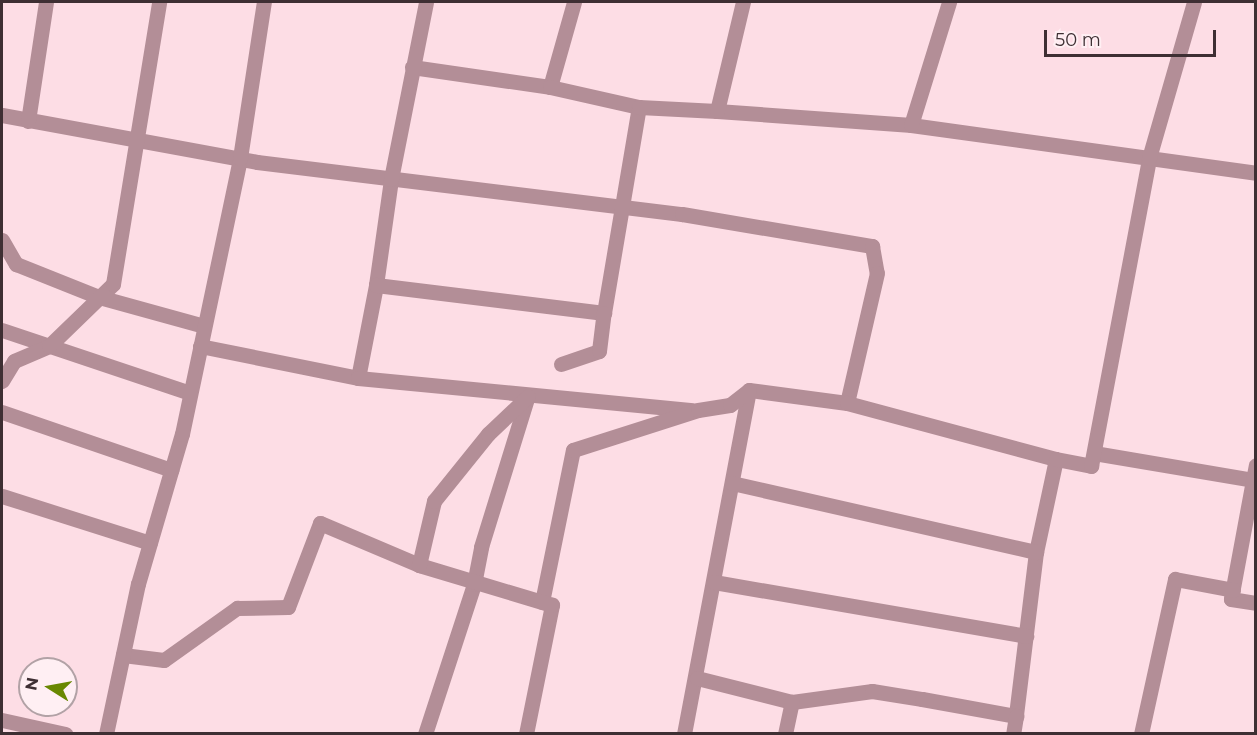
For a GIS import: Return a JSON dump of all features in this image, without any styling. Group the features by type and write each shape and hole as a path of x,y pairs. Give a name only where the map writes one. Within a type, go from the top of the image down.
{"street":[{"path":"27,121 46,2"},
{"path":"2,381 14,361 49,346 113,284 140,141 159,2"},
{"path":"106,734 150,543 190,393 240,159 264,2"},
{"path":"358,378 376,285 391,179 426,2"},
{"path":"550,87 573,2"},
{"path":"717,111 742,2"},
{"path":"911,125 949,2"},
{"path":"542,602 573,450 698,411 730,405 749,390 847,403 1056,459 1091,466 1149,158 1194,2"},
{"path":"412,67 550,87 639,107 911,125 1256,173"},
{"path":"561,364 599,351 625,207 639,107"},
{"path":"2,115 240,159 625,207 872,246 877,273 847,403"},
{"path":"2,240 9,261 99,297 204,326"},
{"path":"376,285 604,314"},
{"path":"2,330 190,393"},
{"path":"200,346 358,378 698,411"},
{"path":"684,734 697,678 749,390"},
{"path":"419,565 434,501 488,434 528,396"},
{"path":"425,734 474,584 481,546 528,396"},
{"path":"2,412 171,470"},
{"path":"1094,453 1254,472 1231,599 1256,603"},
{"path":"1013,734 1036,552 1056,459"},
{"path":"732,483 1036,552"},
{"path":"2,496 150,543"},
{"path":"123,655 164,660 237,608 288,607 320,523 419,565 474,584 552,605 526,734"},
{"path":"1141,734 1175,579 1233,590"},
{"path":"714,582 1026,636"},
{"path":"697,678 792,702 872,691 1016,716"},
{"path":"785,734 792,702"},
{"path":"2,720 20,729 65,734"}]}
